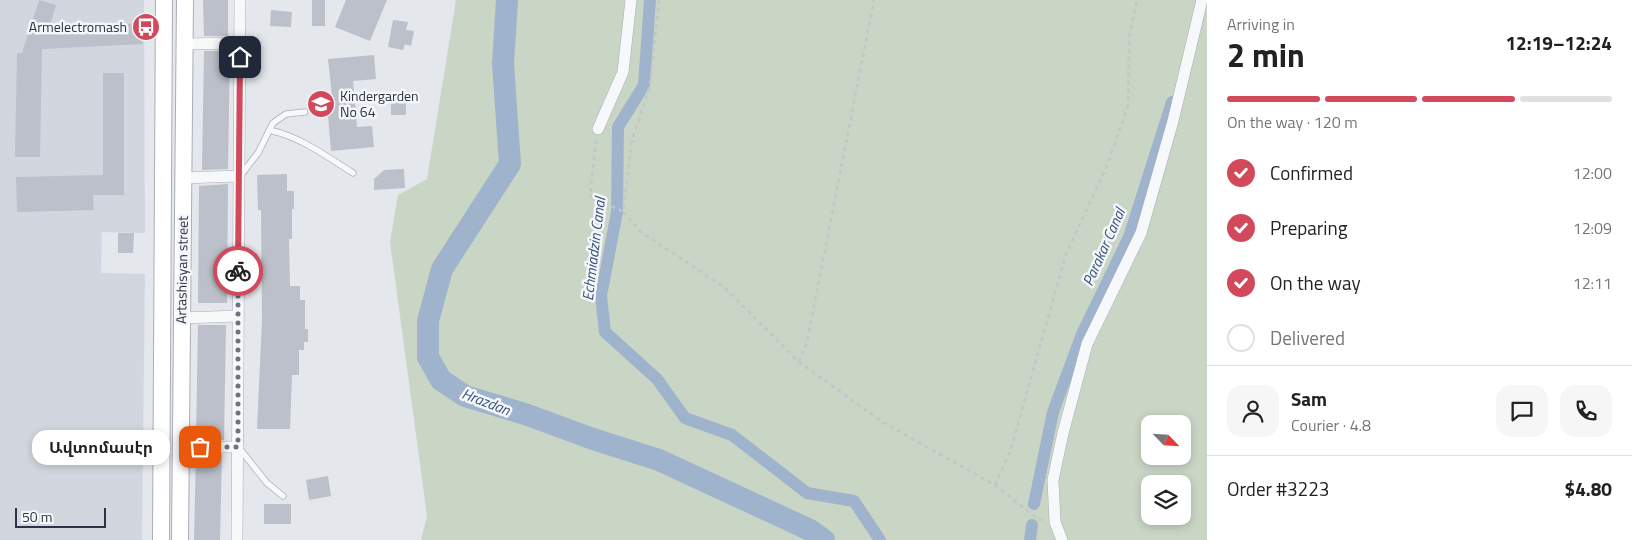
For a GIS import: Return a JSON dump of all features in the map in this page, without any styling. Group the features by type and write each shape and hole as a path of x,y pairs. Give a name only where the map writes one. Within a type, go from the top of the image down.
{"main road":[{"name":"Artashisyan street","path":"161,540 164,0"},
{"name":"Artashisyan street","path":"180,540 185,0"}],"street":[{"path":"236,540 240,0"},
{"path":"598,129 623,72 631,0"},
{"path":"1062,540 1055,522 1053,480 1085,353 1141,233 1173,121 1202,0"},
{"path":"185,44 240,43"},
{"path":"184,178 239,176"},
{"path":"182,318 238,316"},
{"path":"181,447 238,447"}],"lane":[{"path":"239,176 258,153 269,130 277,119 286,114 305,112"},
{"path":"269,130 285,134 308,144 353,173"},
{"path":"238,447 267,483 283,496"}],"path":[{"path":"623,212 632,140 650,86 659,0"},
{"path":"799,362 808,333 874,0"},
{"path":"996,485 1011,449 1066,254 1106,168 1128,106 1129,38 1137,0"},
{"path":"598,129 590,196 623,212 641,232 724,287 799,362 884,423 996,485 1038,519 1055,522"}],"shaded area":[{"name":"Armelectromash","path":"0,0 144,0 145,233 102,232 101,273 145,274 142,540 0,540"}],"green space":[{"path":"456,0 1207,0 1207,540 421,540 427,516 390,242 398,195 427,179"}],"building":[{"path":"39,0 56,5 49,28 142,23 143,44 42,49 40,157 15,157 17,53 22,53"},
{"path":"203,0 228,0 228,36 204,36"},
{"path":"312,0 325,0 325,26 312,26"},
{"path":"346,0 387,0 370,41 335,27"},
{"path":"271,10 292,12 291,27 270,26"},
{"path":"393,20 408,22 406,30 414,31 411,46 405,44 403,50 388,47"},
{"path":"204,51 230,51 228,169 202,170"},
{"path":"374,55 376,79 353,81 357,127 372,126 374,147 331,151 328,116 320,116 318,97 332,96 328,59"},
{"path":"103,73 124,73 124,195 93,195 94,210 17,212 16,177 103,175"},
{"path":"391,92 406,92 406,115 391,115"},
{"path":"404,169 405,188 374,190 374,179 384,170"},
{"path":"287,174 287,191 294,191 292,239 289,239 290,286 300,286 300,300 305,300 305,329 308,329 308,342 304,342 304,350 299,350 299,375 292,375 290,429 257,429 262,320 261,210 258,210 257,175"},
{"path":"228,184 227,303 198,303 199,186"},
{"path":"118,233 134,233 133,253 118,253"},
{"path":"198,325 226,325 224,440 196,440"},
{"path":"196,454 222,454 220,540 194,540"},
{"path":"328,476 331,496 309,500 306,480"},
{"path":"264,504 291,504 291,524 264,524"}],"waterway":[{"name":"Hrazdan","path":"507,0 503,64 510,164 442,269 428,321 428,357 441,380 465,396 525,414 593,439 659,460 810,530 824,540"},
{"name":"Echmiadzin Canal","path":"650,0 644,85 618,127 617,212 601,296 605,332 657,379 685,418 732,435 807,493 854,501 880,540"},
{"name":"Parakar Canal","path":"1034,504 1053,412 1082,334 1129,237 1172,102"},
{"name":"Parakar Canal","path":"1030,540 1032,525"}],"way so far":[{"path":"200,447 238,447 238,271"}],"place":[{"name":"Armelectromash","path":"146,27"},
{"name":"Kindergarden No 64","path":"321,104"},
{"name":"Ավտոմասէր","path":"200,447"}],"route":[{"path":"238,271 240,57"}]}
